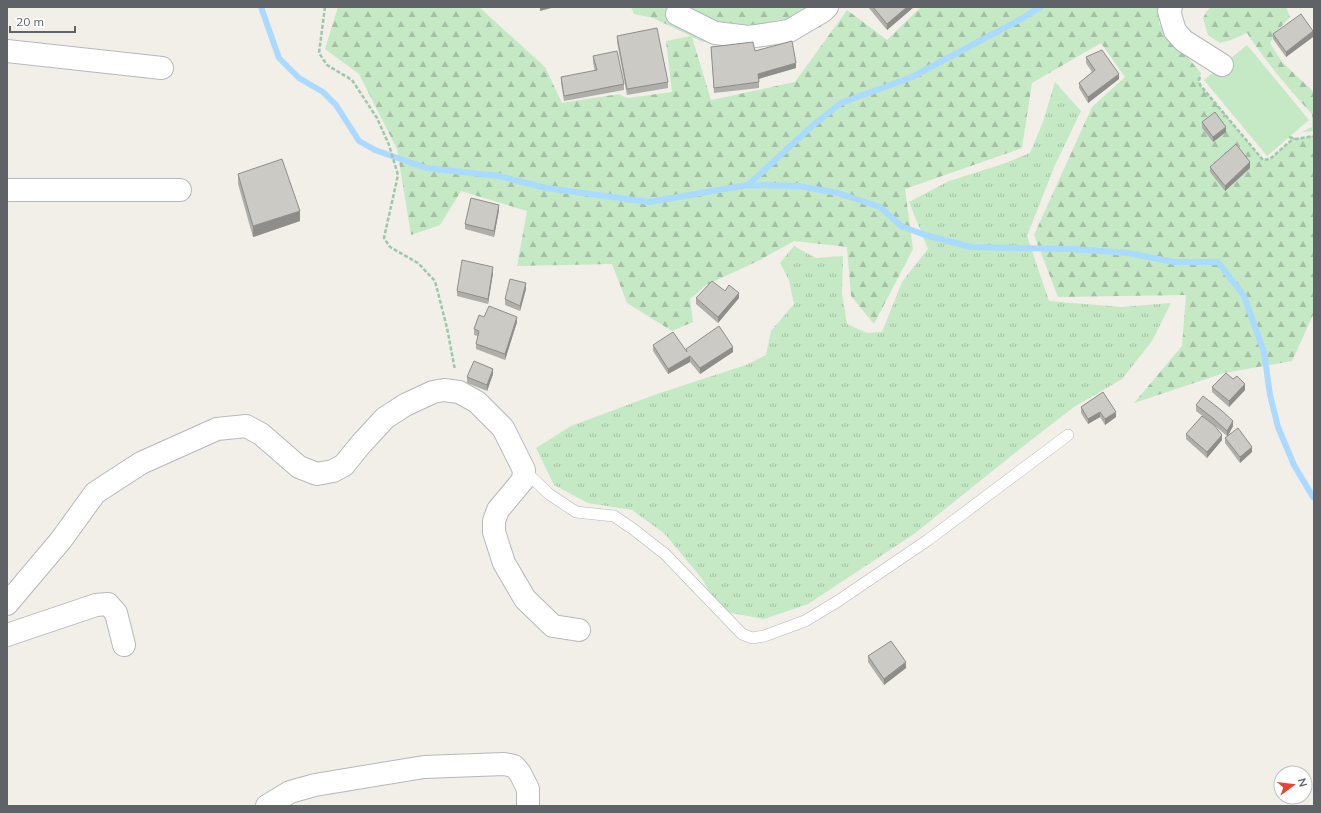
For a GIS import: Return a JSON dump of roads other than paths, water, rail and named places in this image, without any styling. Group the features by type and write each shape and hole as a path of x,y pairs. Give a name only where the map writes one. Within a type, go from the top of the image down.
{"street":[{"path":"679,9 715,33 749,37 789,31 824,11 827,7"},
{"path":"1171,7 1169,11 1175,31 1184,41 1222,64"},
{"path":"7,51 162,68"},
{"path":"7,190 180,190"},
{"path":"7,604 61,540 95,493 141,463 217,430 246,426 261,434 300,467 317,474 333,471 344,465 361,444 386,418 405,405 433,392 444,390 458,392 477,402 503,428 524,470 523,480 498,510 494,521 494,532 504,563 525,599 553,626 579,630"},
{"path":"7,634 89,607 108,604 116,612 124,645"},
{"path":"267,806 290,792 315,785 424,767 504,764 514,766 520,773 528,788 528,806"}],"lane":[{"path":"524,470 549,494 576,512 614,516 633,529 665,554 742,634 752,638 764,636 805,621 838,602 928,540 1068,435"}],"waterway":[{"path":"261,7 279,58 299,78 323,92 336,105 359,141 375,150 426,168 499,176 546,188 649,202 748,185 798,186 838,193 880,207 901,226 925,235 971,247 1072,249 1128,253 1174,262 1218,262 1244,296 1264,352 1270,395 1278,427 1294,465 1313,497"},
{"path":"748,185 811,127 841,103 912,77 1023,18 1040,7"}]}
